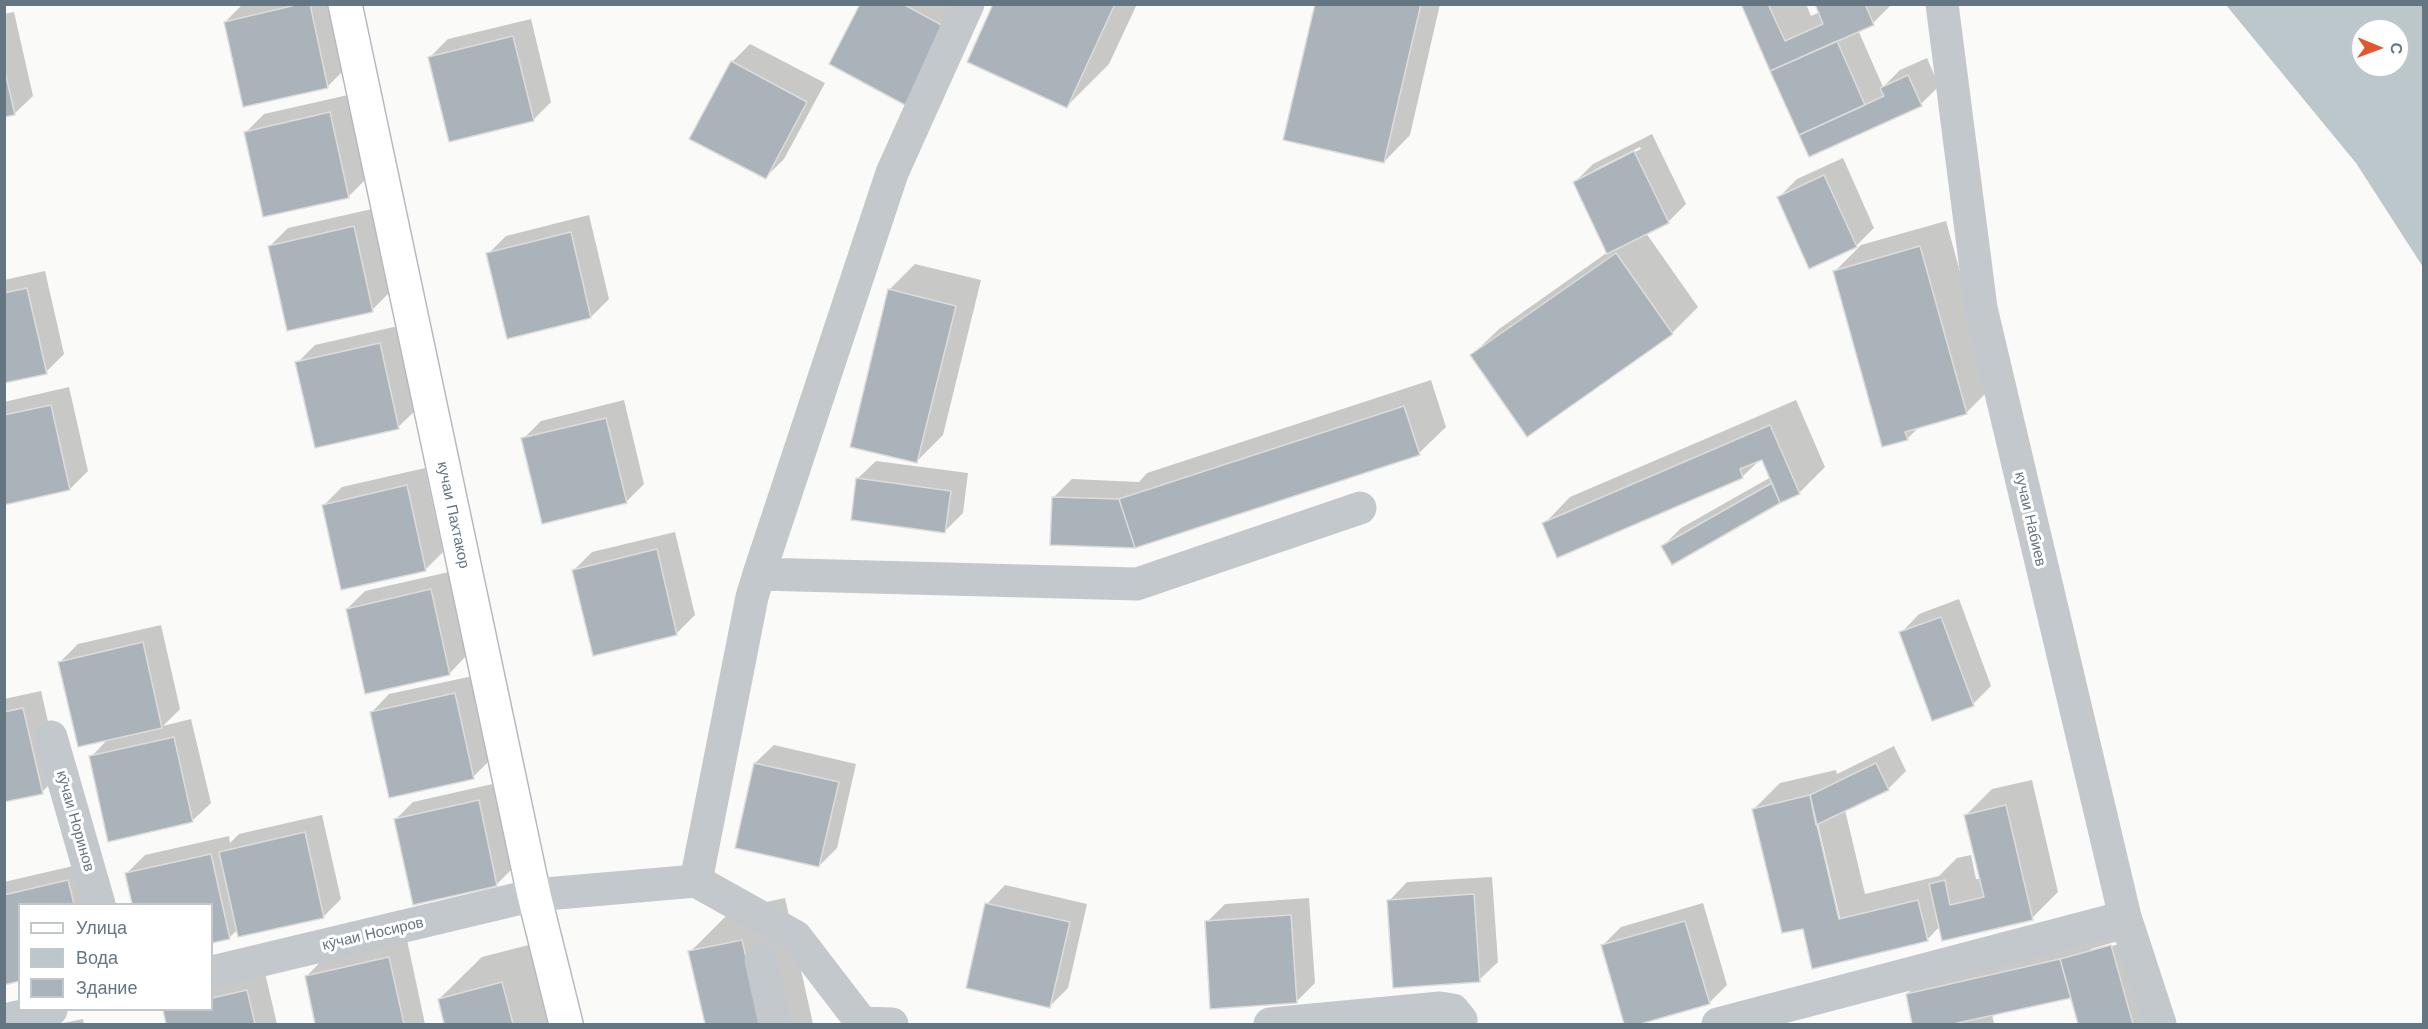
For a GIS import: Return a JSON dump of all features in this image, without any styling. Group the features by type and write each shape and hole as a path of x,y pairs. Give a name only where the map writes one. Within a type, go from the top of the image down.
{"main road":[{"name":"кучаи Пахтакор","path":"345,4 534,895 566,1024"}],"street":[{"path":"892,1024 862,1023 796,937 696,881 752,597 759,574 892,172 968,4"},
{"name":"кучаи Набиев","path":"1942,4 1981,308 2124,916 2160,1024"},
{"path":"759,574 1137,584 1360,508"},
{"name":"кӯчаи Норинов","path":"51,737 99,903"},
{"name":"кӯчаи Носиров","path":"213,972 534,895 696,881"},
{"path":"1718,1024 2124,916"},
{"path":"761,960 775,1024"},
{"path":"1270,1024 1440,1008 1453,1010 1461,1020 1461,1024"},
{"path":"4,1020 46,1011"}],"water":[{"path":"2226,5 2423,5 2423,267 2356,163"}],"building":[{"path":"300,4 310,4 328,88 243,107 224,22"},
{"path":"860,4 903,4 947,28 905,105 829,64"},
{"path":"993,4 1115,4 1067,108 967,62"},
{"path":"1315,4 1421,4 1384,163 1283,140"},
{"path":"1741,4 1768,4 1785,41 1823,24 1815,4 1865,4 1874,25 1770,71"},
{"path":"513,36 534,121 449,142 428,57"},
{"path":"1837,41 1865,105 1799,135 1770,71"},
{"path":"731,61 807,102 766,179 689,139"},
{"path":"4,67 15,115 4,117"},
{"path":"1908,75 1922,106 1809,157 1799,135 1884,96 1880,88"},
{"path":"330,112 349,198 263,217 244,132"},
{"path":"1634,151 1669,223 1607,254 1573,182"},
{"path":"1824,175 1857,247 1809,269 1777,197"},
{"path":"354,226 373,312 287,331 268,246"},
{"path":"571,232 591,318 507,339 486,253"},
{"path":"1920,246 1967,414 1905,432 1908,440 1882,447 1833,271"},
{"path":"1616,253 1673,334 1527,437 1470,355"},
{"path":"27,288 47,374 4,383 4,293"},
{"path":"888,289 956,306 917,463 850,447"},
{"path":"380,343 399,429 315,448 295,362"},
{"path":"51,405 70,490 4,505 4,415"},
{"path":"1404,406 1420,455 1135,548 1119,499"},
{"path":"606,418 627,503 542,524 521,438"},
{"path":"1770,425 1800,494 1780,503 1762,460 1740,469 1743,478 1557,558 1542,523"},
{"path":"856,478 951,491 945,533 851,520"},
{"path":"1772,483 1780,503 1672,565 1661,546"},
{"path":"407,485 426,571 341,590 322,505"},
{"path":"1052,497 1119,499 1135,548 1050,545"},
{"path":"657,549 677,635 593,656 572,570"},
{"path":"431,589 450,675 365,694 346,609"},
{"path":"1941,617 1974,706 1932,721 1899,632"},
{"path":"143,642 162,728 78,747 58,662"},
{"path":"455,693 474,779 389,798 370,712"},
{"path":"23,708 43,794 4,802 4,712"},
{"path":"174,737 193,822 108,842 89,756"},
{"path":"754,763 839,782 819,867 735,848"},
{"path":"1876,763 1889,790 1816,825 1810,795"},
{"path":"1810,795 1839,919 1918,900 1928,941 1812,969 1803,929 1782,933 1752,809"},
{"path":"479,800 497,886 413,905 394,819"},
{"path":"2006,805 2033,920 1942,941 1929,884 1945,880 1950,905 1984,897 1964,815"},
{"path":"305,832 324,918 238,937 219,852"},
{"path":"211,854 230,939 213,943 213,903 132,903 125,873"},
{"path":"68,880 74,903 18,903 18,982 4,985 4,895"},
{"path":"1474,894 1480,982 1393,988 1387,900"},
{"path":"985,903 1070,922 1050,1008 966,988"},
{"path":"1291,915 1297,1003 1210,1009 1205,921"},
{"path":"1685,921 1710,1004 1640,1024 1624,1024 1601,945"},
{"path":"742,940 761,1024 705,1024 688,951"},
{"path":"2111,945 2133,1024 2078,1024 2060,959"},
{"path":"389,957 404,1024 315,1024 305,976"},
{"path":"2060,959 2071,998 1953,1024 1912,1024 1906,994"},
{"path":"502,982 513,1024 444,1024 438,999"},
{"path":"247,990 255,1024 166,1024 163,1011 213,1011 213,998"}]}
